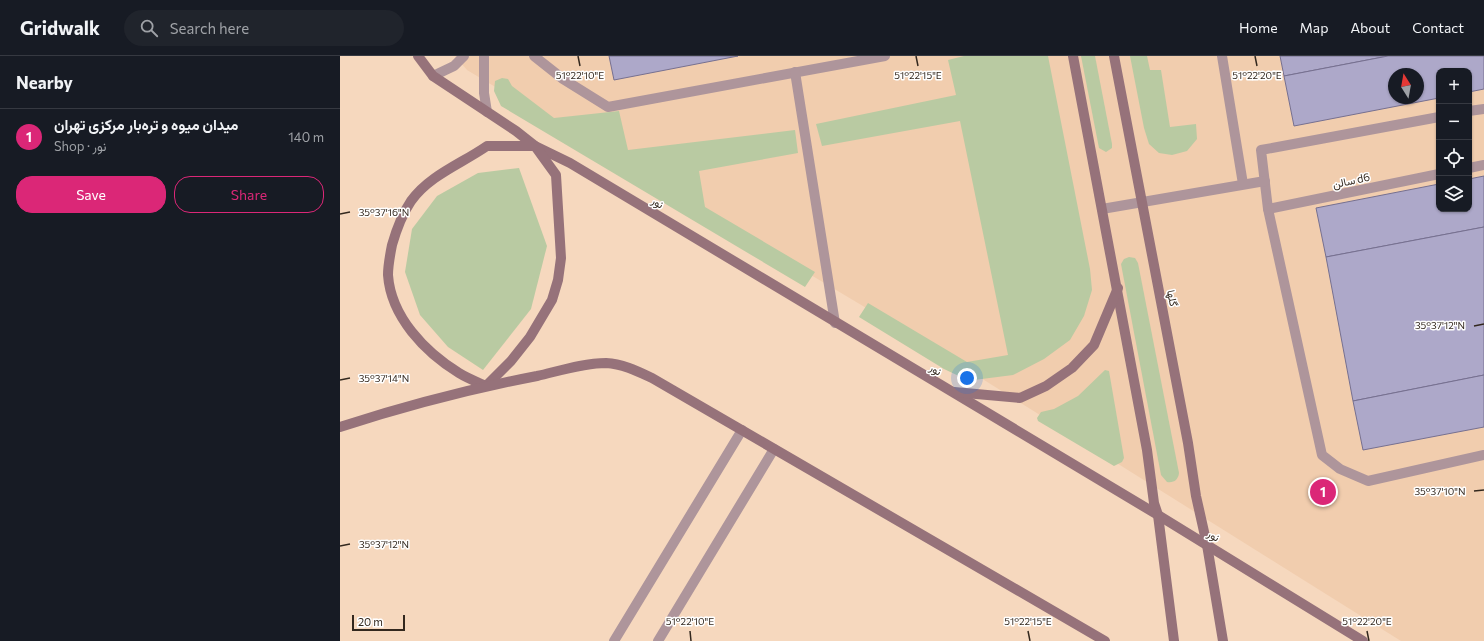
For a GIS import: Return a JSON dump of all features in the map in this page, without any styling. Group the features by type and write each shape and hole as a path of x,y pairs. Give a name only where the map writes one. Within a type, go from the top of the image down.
{"main road":[{"name":"نور","path":"418,56 433,76 516,131 535,146 570,163 1158,515 1363,641"},
{"path":"1073,56 1118,288 1147,450 1154,503 1158,515 1174,641"},
{"name":"گلها","path":"1114,56 1188,443 1196,496 1207,545 1223,641"},
{"path":"487,146 535,146 556,175 561,258 558,280 552,300 530,337 511,361 486,386 459,373 426,348 416,338 399,312 392,293 388,275 394,236 411,201 438,175 468,159 487,146"},
{"path":"951,392 1020,398 1046,386 1072,368 1094,345 1118,288"},
{"path":"340,427 408,405 486,386 585,366 606,363 624,366 652,378 1105,641"}],"street":[{"path":"433,76 454,66 464,56"},
{"path":"484,56 484,93 487,112"},
{"path":"534,56 563,79 608,106 885,56"},
{"path":"1222,56 1243,184"},
{"path":"795,72 835,323"},
{"path":"1472,111 1484,109"},
{"path":"1436,118 1261,150 1268,209 1322,455 1340,469 1368,481 1484,456"},
{"path":"1472,167 1484,165"},
{"name":"سالن d6","path":"1268,209 1436,175"},
{"path":"1102,209 1265,180"},
{"path":"614,641 742,430"},
{"path":"658,641 774,449"}],"shaded area":[{"path":"455,56 1484,56 1484,641 1401,641 925,343 467,70"}],"green space":[{"path":"964,56 1048,56 1090,269 1092,290 1084,316 1070,340 1044,359 1013,375 974,380 963,378 944,369 859,317 868,303 967,362 1008,355 960,121 822,146 816,124 956,95 948,60"},
{"path":"1081,56 1095,56 1112,144 1112,148 1106,152 1099,148"},
{"path":"1130,56 1147,56 1150,70 1161,70 1170,127 1196,124 1197,139 1187,151 1172,155 1159,153 1149,144 1144,128"},
{"path":"502,78 508,79 512,86 554,118 619,111 628,150 795,130 798,153 699,171 705,207 815,272 805,287 501,106 494,91 495,81"},
{"path":"519,168 547,246 531,309 483,370 448,347 420,315 405,272 412,229 437,196 478,173"},
{"path":"1129,257 1135,258 1138,263 1179,473 1178,478 1172,482 1167,482 1161,475 1121,264 1124,259"},
{"path":"1105,370 1109,371 1124,458 1122,462 1114,466 1038,421 1037,418 1041,412 1054,409 1078,396"}],"building":[{"path":"609,56 738,56 614,80"},
{"path":"1280,56 1388,56 1284,76"},
{"path":"1388,56 1484,56 1484,89 1472,91 1472,68 1436,68 1436,99 1424,101 1424,68 1388,68 1388,104 1408,104 1294,126 1284,76"},
{"path":"1484,176 1484,227 1326,257 1316,208 1436,185 1436,212 1472,212 1472,178"},
{"path":"1484,227 1484,375 1353,401 1326,257"},
{"path":"1484,375 1484,427 1363,450 1353,401"}],"place":[{"name":"میدان میوه و تره‌بار مرکزی تهران","path":"1323,492"}]}
